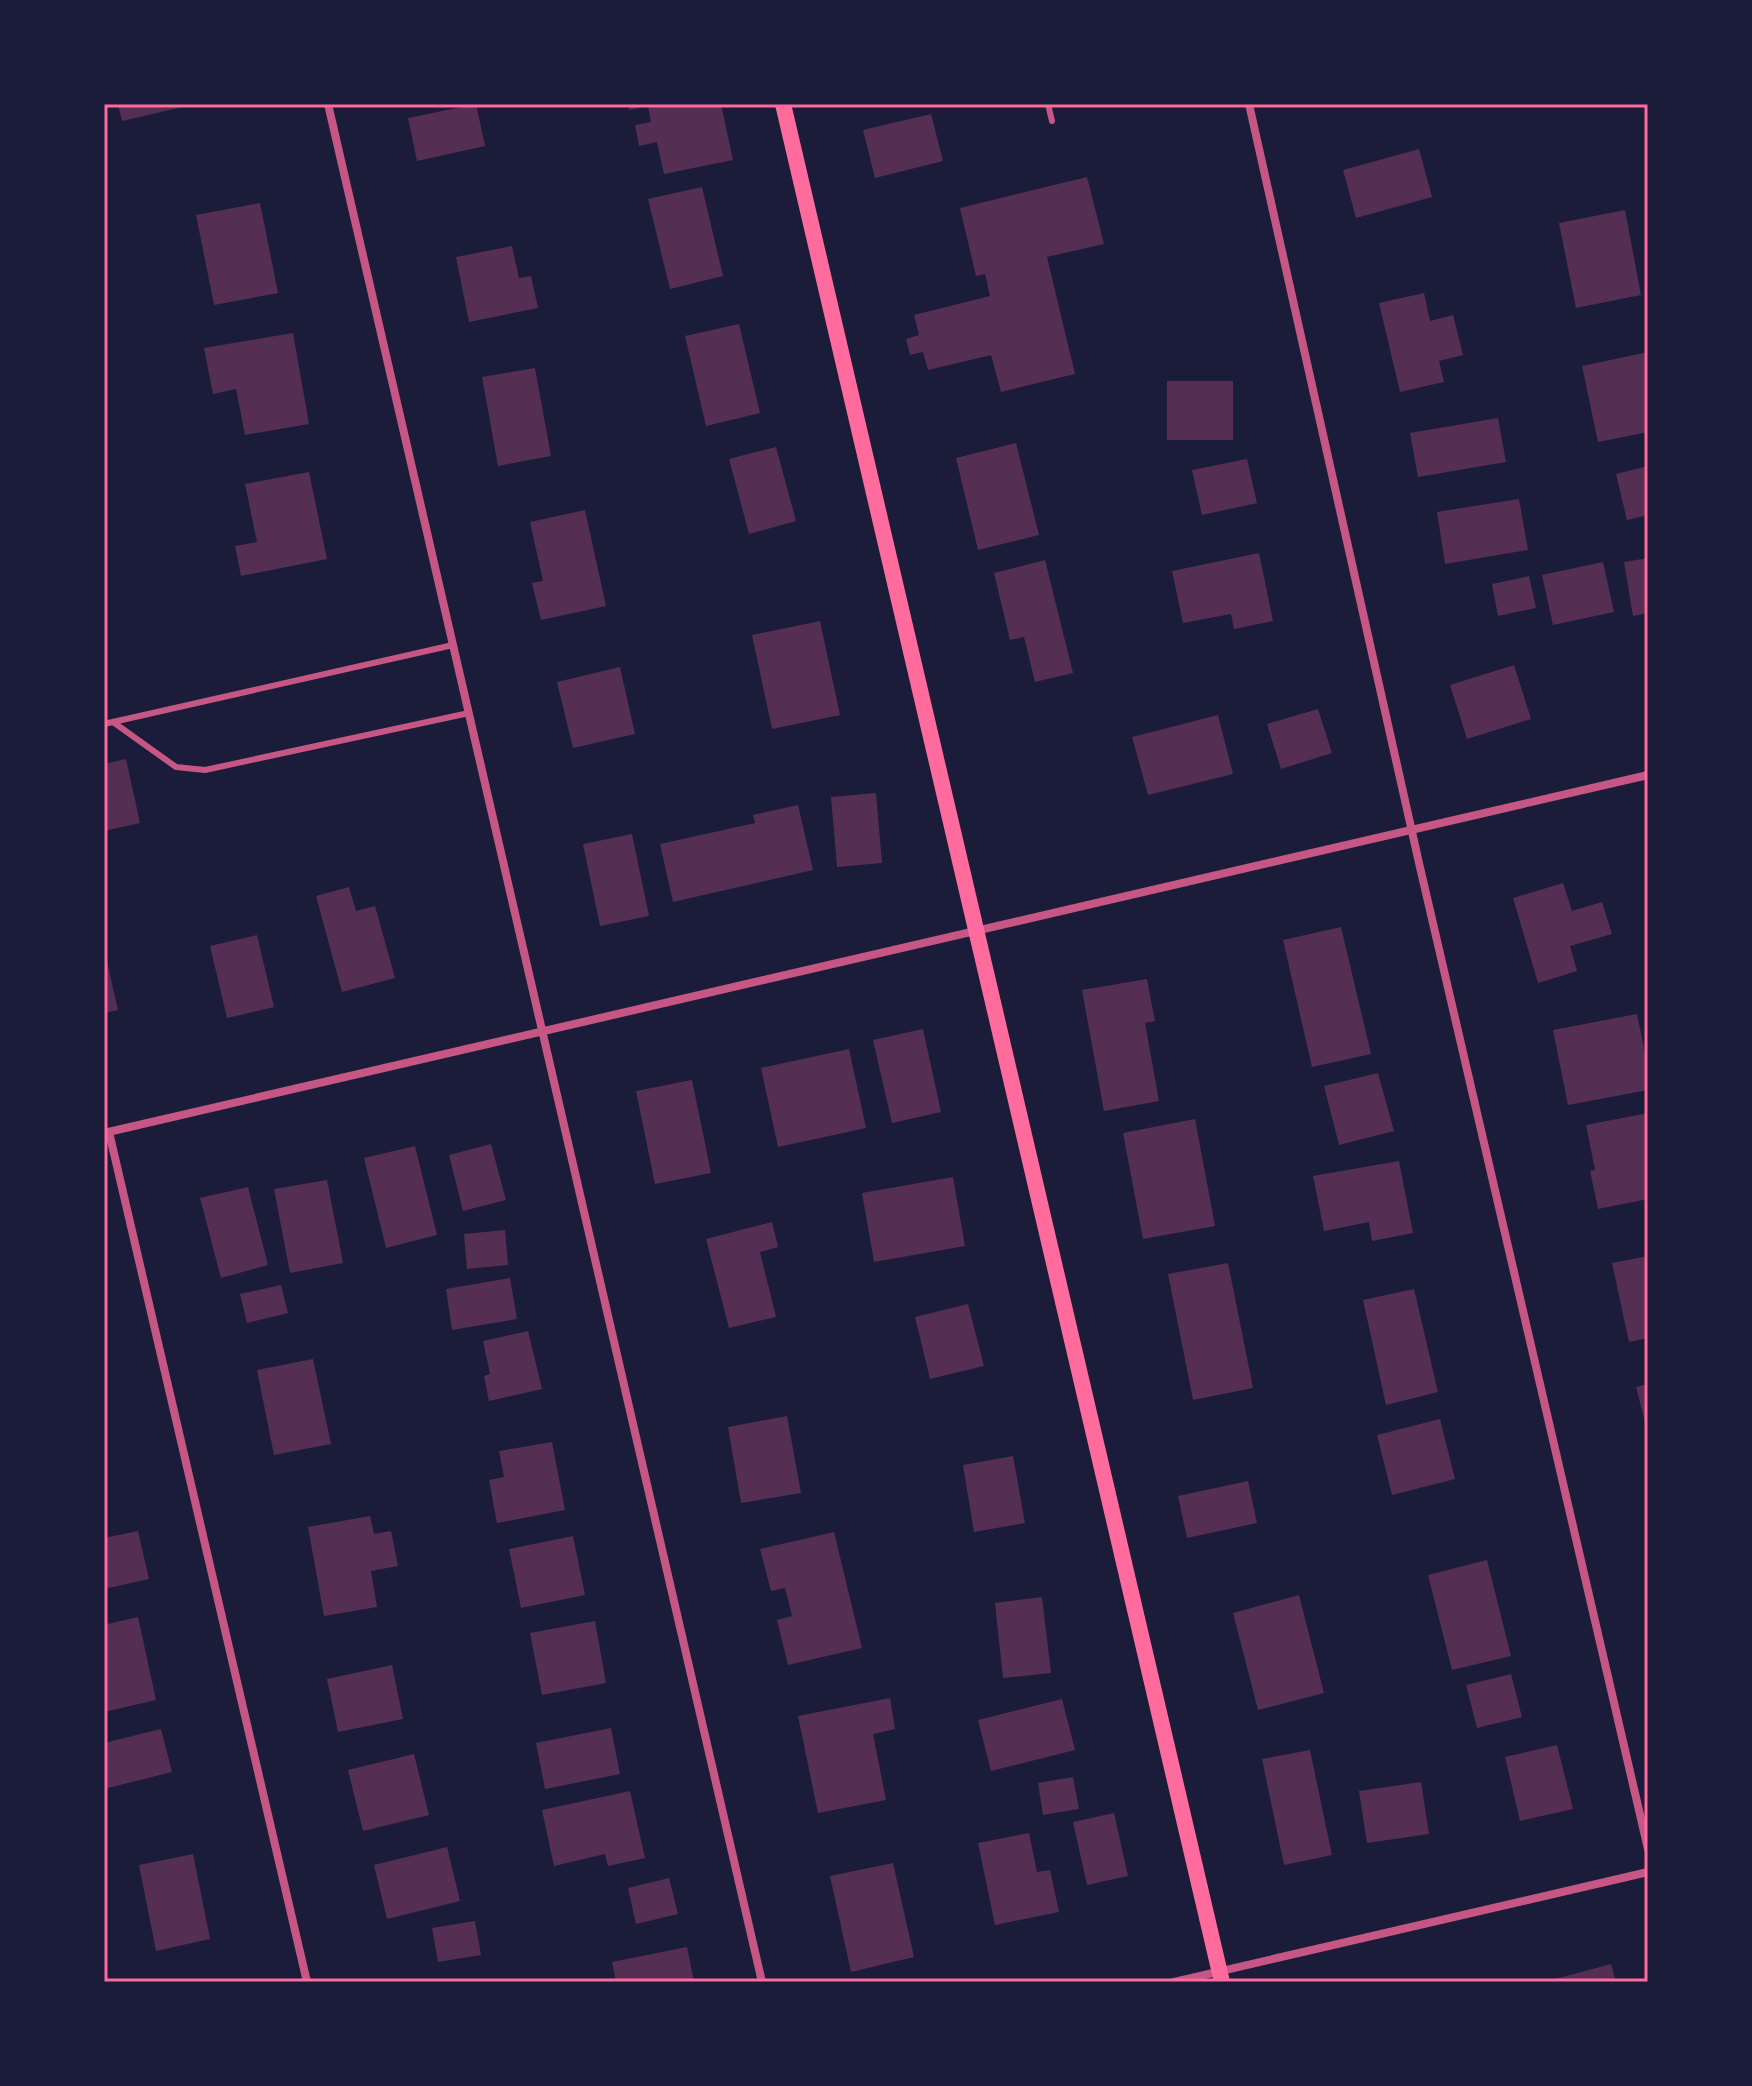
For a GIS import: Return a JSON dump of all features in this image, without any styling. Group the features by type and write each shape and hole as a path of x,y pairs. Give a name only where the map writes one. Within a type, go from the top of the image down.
{"main road":[{"path":"783,104 1221,1977"}],"street":[{"path":"328,104 762,1982"},
{"path":"1249,104 1411,830 1648,1849"},
{"path":"307,1982 107,1132 1648,775"},
{"path":"1174,1982 1221,1977 1648,1872"}],"lane":[{"path":"1048,104 1052,121"},
{"path":"104,724 453,645"},
{"path":"113,722 176,767 205,770 469,713"}],"building":[{"path":"118,104 191,104 191,105 122,121"},
{"path":"476,104 485,146 417,161 408,118"},
{"path":"628,104 721,104 733,160 664,174 657,142 639,146 635,125 651,122 648,106 629,110"},
{"path":"931,114 943,161 875,178 863,130"},
{"path":"1419,149 1432,197 1356,218 1343,170"},
{"path":"1087,177 1104,244 1047,257 1075,374 1001,392 991,355 928,370 923,352 910,355 906,339 919,335 914,315 990,296 985,274 976,276 960,208"},
{"path":"702,187 723,276 670,289 648,199"},
{"path":"260,203 278,293 214,305 196,215"},
{"path":"1625,210 1641,295 1576,308 1559,223"},
{"path":"512,246 519,278 531,276 538,308 469,322 456,257"},
{"path":"1424,293 1430,321 1453,315 1463,355 1439,361 1444,382 1400,392 1379,303"},
{"path":"739,324 760,413 706,426 685,336"},
{"path":"293,333 309,424 245,435 236,389 213,394 204,348"},
{"path":"1648,352 1648,432 1598,442 1582,366"},
{"path":"535,368 551,456 498,466 482,377"},
{"path":"1167,381 1233,381 1233,440 1167,440"},
{"path":"1498,418 1506,462 1418,477 1410,433"},
{"path":"1016,443 1039,535 978,550 956,458"},
{"path":"776,447 796,521 749,534 729,459"},
{"path":"1247,459 1257,503 1202,515 1192,470"},
{"path":"1648,466 1648,515 1627,520 1616,474"},
{"path":"309,472 327,559 241,576 235,546 257,542 245,484"},
{"path":"1519,499 1528,550 1445,564 1437,512"},
{"path":"585,510 606,606 541,620 532,583 543,581 530,522"},
{"path":"1259,553 1273,621 1234,629 1231,614 1183,623 1172,571"},
{"path":"1648,558 1648,613 1633,616 1624,562"},
{"path":"1045,560 1073,673 1035,682 1024,637 1010,640 994,573"},
{"path":"1603,562 1614,612 1553,625 1542,575"},
{"path":"1529,576 1536,608 1498,616 1492,584"},
{"path":"820,621 840,715 772,729 752,635"},
{"path":"1514,665 1531,719 1467,739 1450,685"},
{"path":"620,667 635,734 573,748 557,682"},
{"path":"1318,709 1332,753 1281,769 1267,724"},
{"path":"1218,715 1233,774 1148,795 1132,737"},
{"path":"126,759 140,823 104,831 104,764"},
{"path":"876,793 882,863 837,867 831,797"},
{"path":"798,805 813,870 673,902 660,844 755,823 753,815"},
{"path":"632,834 649,916 600,926 583,844"},
{"path":"1563,883 1572,911 1602,902 1612,934 1570,946 1577,971 1538,983 1513,898"},
{"path":"349,887 356,911 375,906 395,978 342,992 316,896"},
{"path":"1341,927 1371,1054 1312,1067 1283,940"},
{"path":"257,935 274,1007 227,1018 210,946"},
{"path":"104,954 118,1010 104,1013"},
{"path":"1147,979 1155,1021 1145,1023 1159,1101 1104,1111 1082,990"},
{"path":"1637,1014 1648,1068 1648,1090 1568,1105 1553,1030"},
{"path":"923,1029 941,1112 892,1123 873,1040"},
{"path":"849,1049 866,1128 778,1147 761,1068"},
{"path":"1378,1073 1394,1131 1339,1145 1324,1086"},
{"path":"692,1080 711,1173 655,1184 636,1091"},
{"path":"1648,1113 1648,1199 1598,1209 1590,1171 1595,1170 1586,1125"},
{"path":"1195,1119 1215,1226 1143,1239 1123,1133"},
{"path":"491,1144 506,1200 463,1211 449,1155"},
{"path":"415,1146 437,1235 386,1248 364,1158"},
{"path":"1399,1161 1413,1233 1372,1241 1369,1222 1324,1231 1313,1176"},
{"path":"953,1177 965,1246 874,1262 862,1193"},
{"path":"327,1180 343,1263 290,1273 274,1189"},
{"path":"248,1187 268,1265 221,1278 200,1198"},
{"path":"772,1222 778,1247 760,1252 776,1317 729,1328 706,1239"},
{"path":"505,1230 508,1265 467,1269 464,1234"},
{"path":"1648,1256 1648,1338 1629,1342 1612,1263"},
{"path":"1228,1263 1253,1388 1193,1400 1168,1274"},
{"path":"510,1278 517,1319 452,1330 446,1289"},
{"path":"281,1285 288,1313 247,1323 240,1294"},
{"path":"1414,1289 1438,1392 1386,1405 1363,1300"},
{"path":"968,1304 984,1366 930,1379 915,1317"},
{"path":"528,1331 542,1389 489,1401 484,1376 490,1374 483,1341"},
{"path":"313,1359 331,1444 274,1455 257,1370"},
{"path":"1648,1384 1648,1430 1647,1430 1636,1387"},
{"path":"787,1416 801,1493 741,1503 728,1427"},
{"path":"1440,1419 1455,1479 1392,1495 1377,1435"},
{"path":"552,1442 565,1510 497,1523 489,1480 504,1477 499,1451"},
{"path":"1013,1456 1025,1523 974,1532 963,1465"},
{"path":"1248,1481 1257,1523 1187,1538 1178,1496"},
{"path":"370,1516 374,1534 391,1531 398,1566 371,1571 377,1607 324,1616 308,1527"},
{"path":"138,1531 149,1579 104,1589 104,1538"},
{"path":"834,1532 862,1648 788,1665 777,1620 792,1616 785,1588 771,1591 760,1549"},
{"path":"573,1536 585,1595 521,1608 509,1549"},
{"path":"1487,1560 1511,1656 1452,1670 1428,1575"},
{"path":"1299,1595 1324,1693 1258,1710 1233,1613"},
{"path":"1042,1597 1051,1673 1003,1678 995,1603"},
{"path":"138,1617 156,1700 104,1712 104,1625"},
{"path":"595,1621 606,1683 542,1695 530,1633"},
{"path":"392,1665 403,1719 338,1732 327,1679"},
{"path":"1511,1674 1522,1717 1477,1728 1466,1685"},
{"path":"890,1698 895,1729 873,1734 886,1800 818,1813 798,1716"},
{"path":"1062,1699 1075,1750 991,1771 978,1720"},
{"path":"611,1728 620,1774 545,1789 536,1743"},
{"path":"161,1729 172,1772 104,1789 104,1743"},
{"path":"1557,1745 1573,1809 1520,1821 1505,1757"},
{"path":"1310,1750 1332,1855 1284,1865 1262,1759"},
{"path":"414,1754 429,1815 363,1831 348,1770"},
{"path":"1073,1777 1079,1809 1043,1815 1038,1783"},
{"path":"1421,1782 1429,1834 1367,1843 1359,1791"},
{"path":"630,1791 645,1858 608,1866 605,1854 554,1866 542,1810"},
{"path":"1114,1813 1128,1876 1087,1885 1073,1822"},
{"path":"1029,1833 1037,1872 1050,1870 1059,1912 995,1925 978,1843"},
{"path":"447,1847 460,1901 387,1919 374,1865"},
{"path":"193,1854 210,1939 156,1951 139,1865"},
{"path":"893,1863 914,1957 851,1972 830,1876"},
{"path":"669,1878 678,1914 636,1924 628,1888"},
{"path":"475,1921 481,1955 438,1962 432,1928"},
{"path":"687,1947 694,1982 616,1982 612,1962"},
{"path":"1611,1964 1616,1982 1548,1982 1548,1981"}]}
